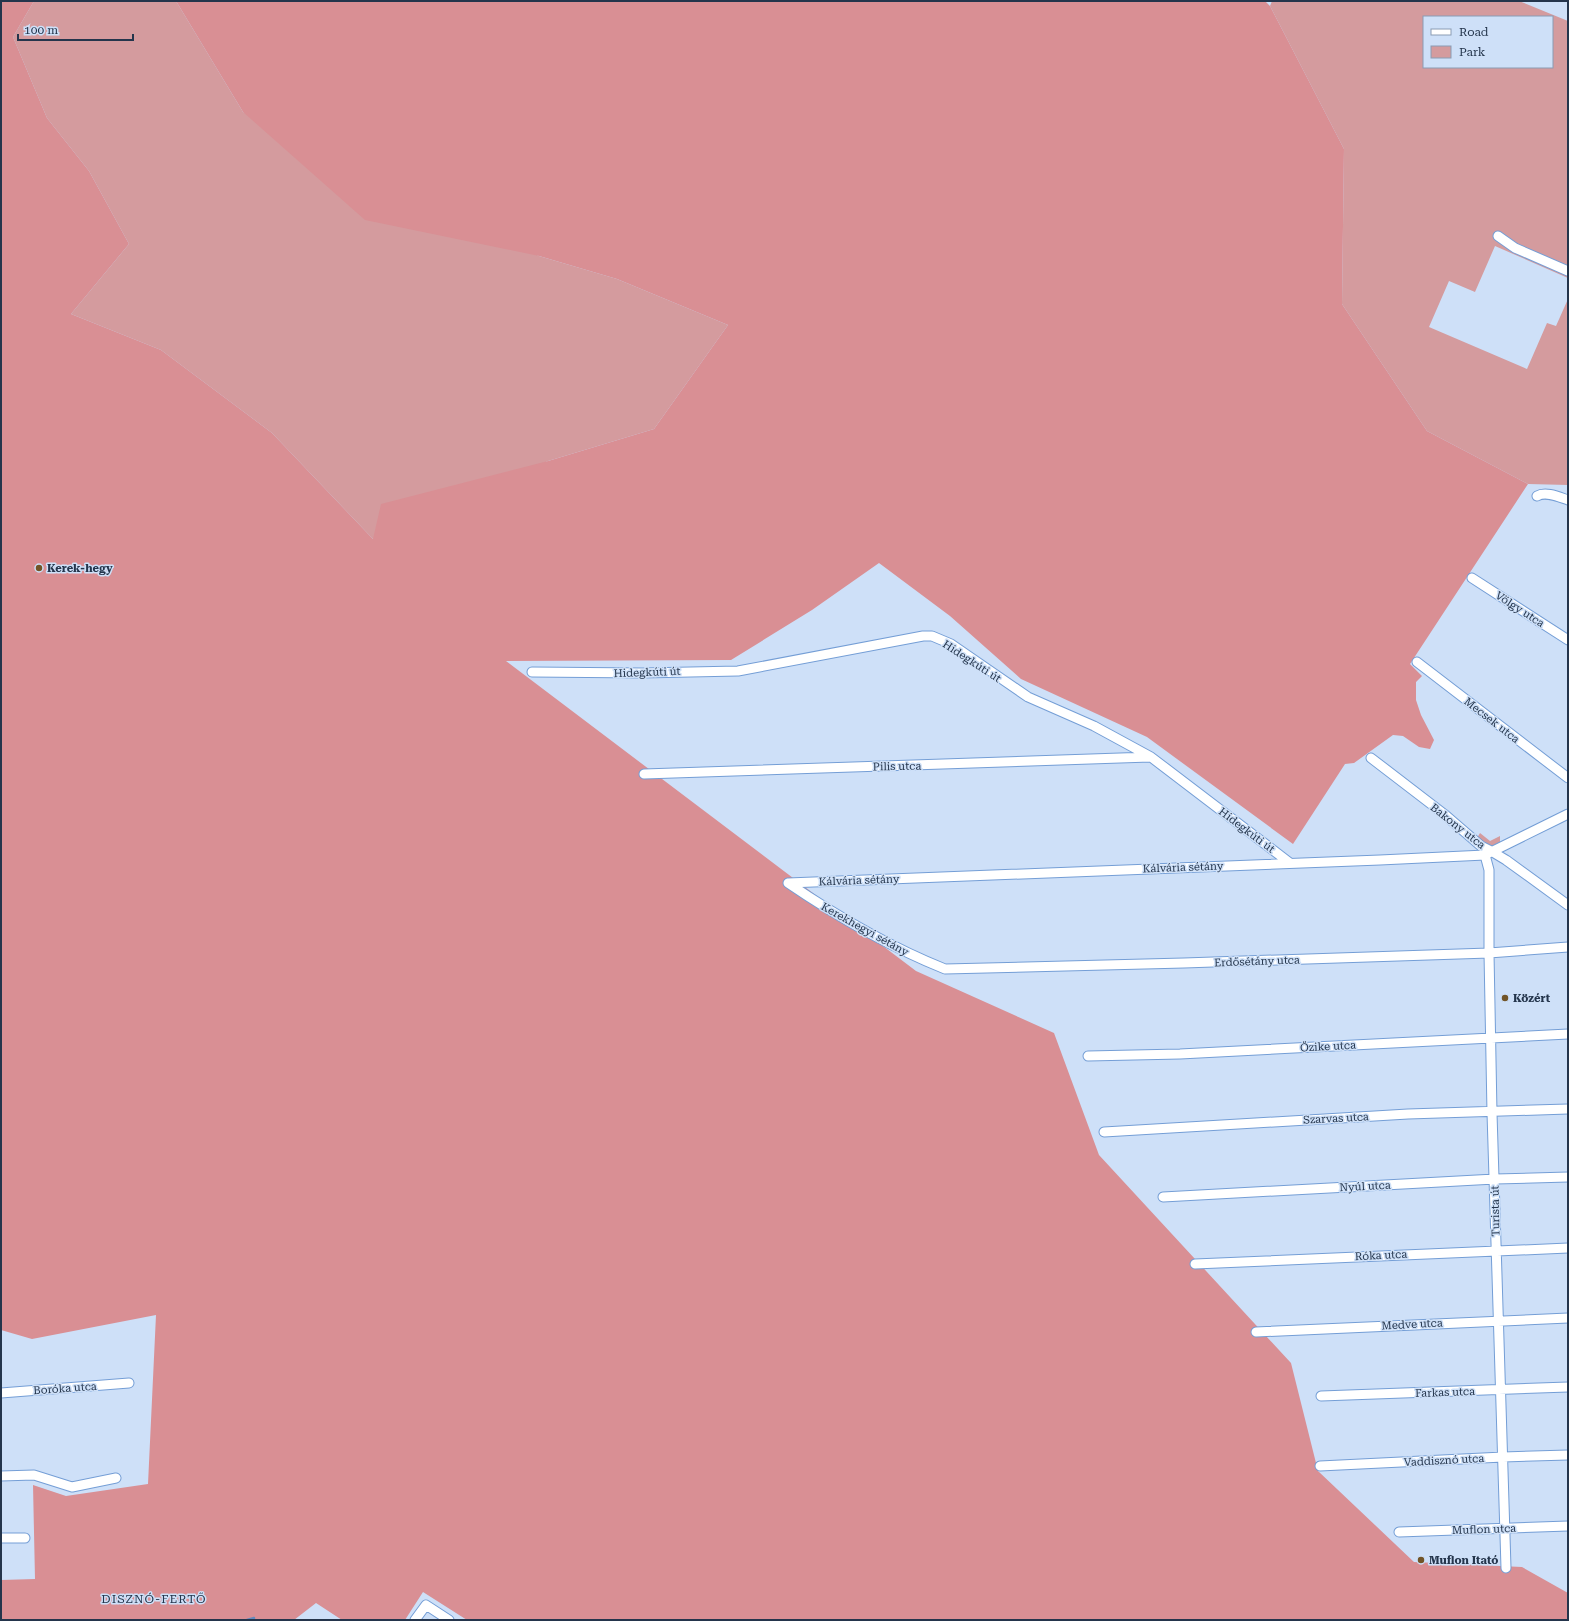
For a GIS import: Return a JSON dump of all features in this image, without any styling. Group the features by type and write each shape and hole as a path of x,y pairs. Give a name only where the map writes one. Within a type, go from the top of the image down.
{"street":[{"path":"1498,236 1515,248 1568,271"},
{"path":"1537,496 1541,494 1551,495 1568,500"},
{"name":"Völgy utca","path":"1472,578 1568,640"},
{"name":"Hidegkúti út","path":"532,672 643,674 738,670 916,637 932,636 951,644 1028,697 1094,726 1151,757 1290,863"},
{"name":"Mecsek utca","path":"1417,662 1568,778"},
{"name":"Pilis utca","path":"644,774 1151,757"},
{"name":"Bakony utca","path":"1371,758 1444,814 1488,853 1568,905"},
{"name":"Kálvária sétány","path":"788,883 1380,860 1488,853 1568,814"},
{"name":"Turista út","path":"1488,853 1492,1112 1506,1568"},
{"name":"Kerekhegyi sétány","path":"788,883 849,922 916,957 945,969"},
{"name":"Erdősétány utca","path":"945,969 1192,963 1489,953 1568,947"},
{"name":"Őzike utca","path":"1088,1056 1203,1052 1568,1034"},
{"name":"Szarvas utca","path":"1104,1132 1408,1114 1568,1109"},
{"name":"Nyúl utca","path":"1163,1197 1494,1179 1568,1177"},
{"name":"Róka utca","path":"1195,1264 1568,1248"},
{"name":"Medve utca","path":"1256,1332 1568,1318"},
{"name":"Boróka utca","path":"1,1393 130,1383"},
{"name":"Farkas utca","path":"1321,1396 1568,1387"},
{"name":"Vaddisznó utca","path":"1320,1466 1568,1455"},
{"path":"1,1476 34,1475 72,1487 116,1478"},
{"name":"Muflon utca","path":"1399,1532 1568,1526"},
{"path":"1,1538 25,1538"},
{"path":"415,1620 426,1605 449,1620"}],"green space":[{"path":"34,1 176,1 243,112 539,256 617,279 728,325 654,429 548,461 373,539 272,433 161,350 71,314 129,244 89,171 47,118 13,37"},
{"path":"1272,1 1519,1 1568,21 1568,278 1495,246 1475,292 1449,281 1429,327 1527,369 1547,323 1556,326 1568,299 1568,485 1528,484 1427,431 1342,304 1344,149 1270,6"},
{"path":"1480,833 1490,841 1500,836 1500,842 1490,847 1477,838"}],"shaded area":[{"path":"1,1 34,1 13,37 47,118 89,171 129,244 71,314 161,350 272,433 373,539 381,504 548,461 654,429 728,325 617,279 539,256 365,220 243,112 176,1 1265,1 1270,6 1344,149 1342,304 1427,431 1528,484 1410,664 1422,676 1416,682 1416,700 1421,715 1434,740 1430,749 1419,747 1403,736 1393,735 1354,763 1345,764 1293,844 1147,737 1021,679 950,616 879,563 812,610 731,660 506,661 916,971 1054,1033 1099,1155 1291,1363 1318,1471 1414,1562 1522,1567 1568,1593 1568,1620 467,1620 423,1592 405,1620 342,1620 316,1603 294,1620 1,1620 1,1580 35,1579 33,1485 66,1496 148,1484 156,1315 32,1339 1,1330"}],"waterway":[{"path":"247,1620 254,1618"}],"place":[{"name":"Kerek-hegy","path":"39,568"},
{"name":"Közért","path":"1505,998"},
{"name":"Muflon Itató","path":"1421,1560"}],"district":[{"name":"DISZNÓ-FERTŐ","path":"154,1599"}]}
